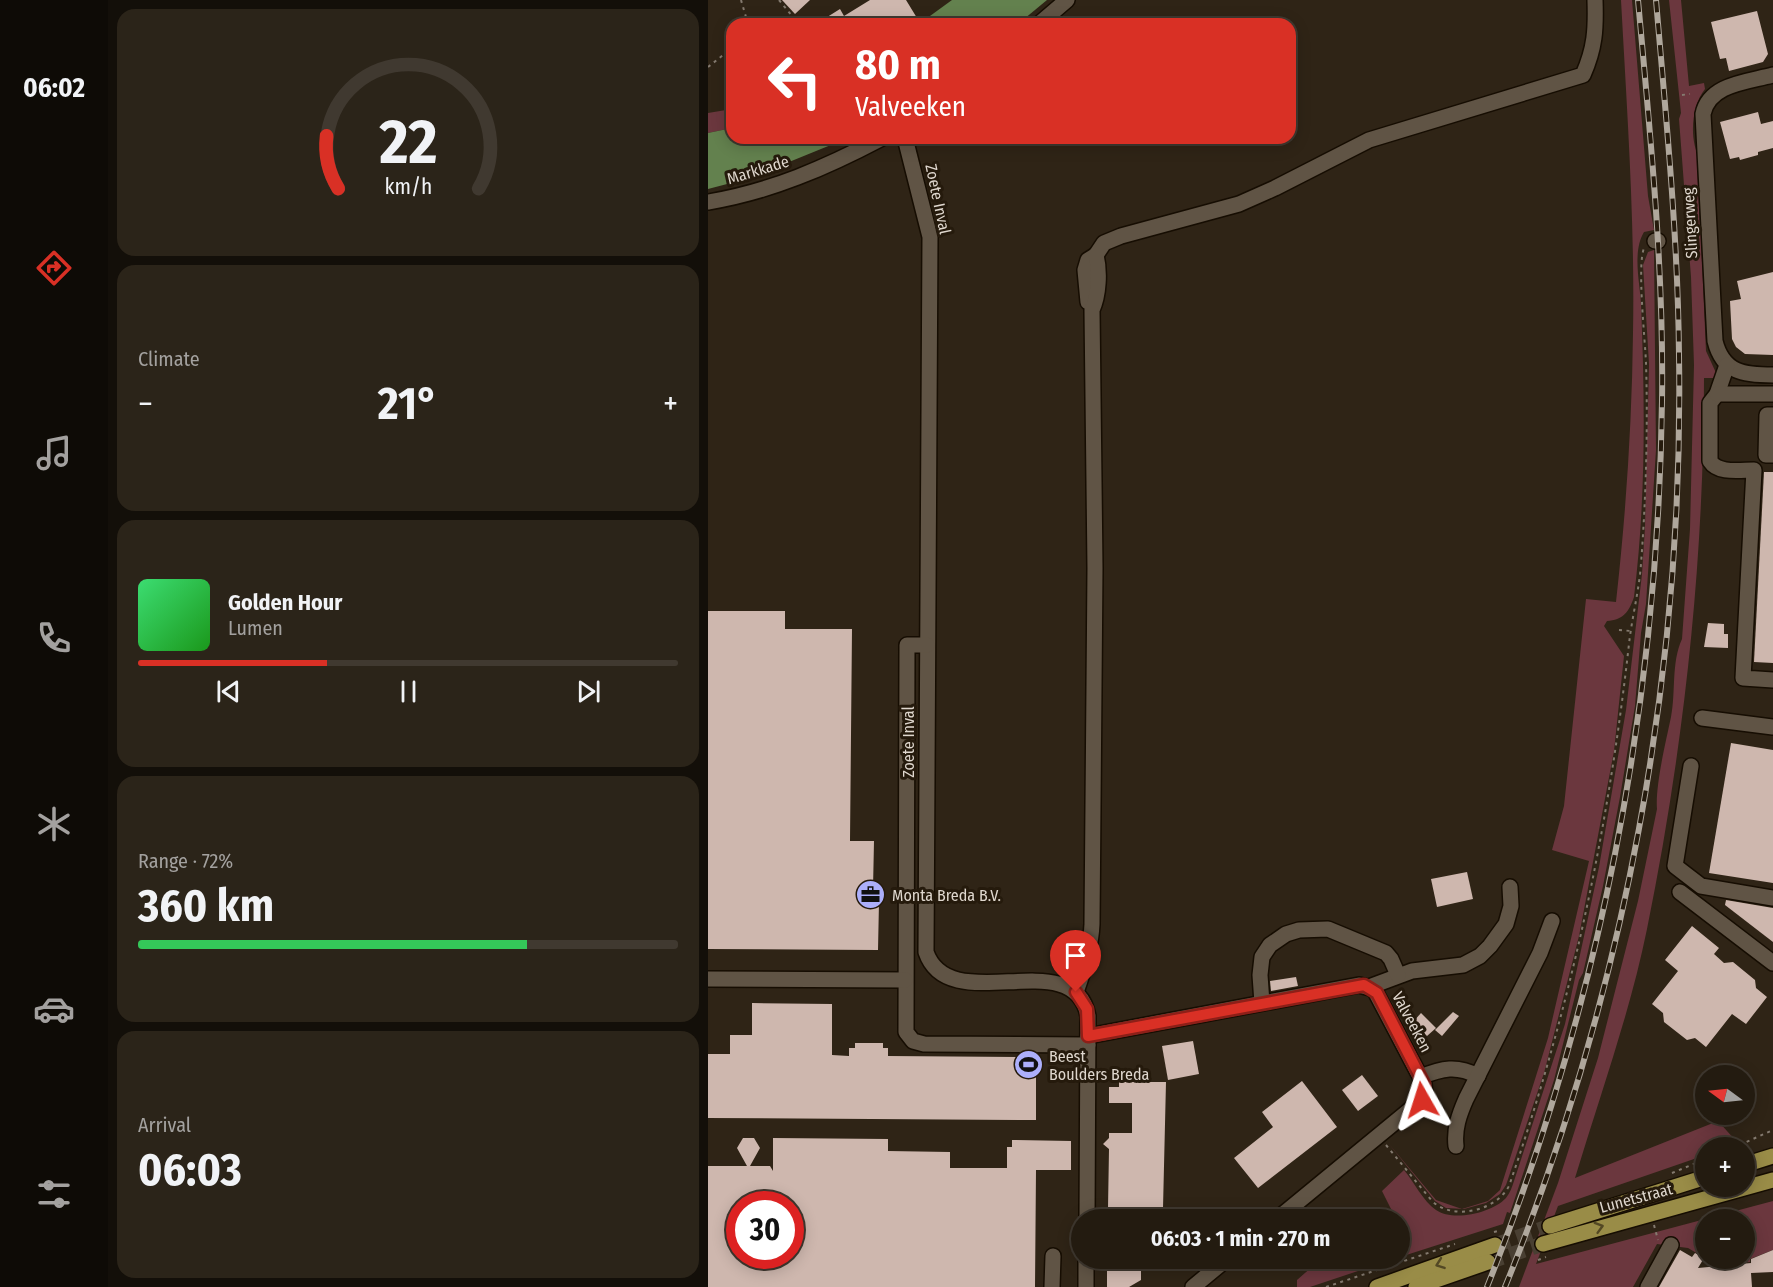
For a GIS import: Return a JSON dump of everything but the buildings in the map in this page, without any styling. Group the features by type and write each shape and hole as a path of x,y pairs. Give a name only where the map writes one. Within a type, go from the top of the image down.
{"main road":[{"path":"1755,1162 1773,1156"},
{"name":"Lunetstraat","path":"1550,1226 1695,1180"},
{"name":"Lunetstraat","path":"1544,1245 1773,1180"},
{"path":"1377,1287 1492,1239"},
{"path":"1416,1287 1488,1262"}],"street":[{"path":"1047,18 1067,0"},
{"path":"1087,1209 1087,1009 1076,992 1089,950 1092,924 1095,532 1092,310 1096,301 1096,255 1104,243 1121,236 1239,204 1369,140 1583,75 1593,52 1596,23 1595,0"},
{"name":"Slingerweg","path":"1727,365 1717,351 1715,341 1703,114 1706,101 1717,91 1773,75"},
{"name":"Markkade","path":"708,202 792,180 869,144"},
{"name":"Zoete Inval","path":"907,144 930,237 925,944 928,959 935,969 958,981 1049,982 1063,985 1076,992"},
{"path":"1773,375 1753,375 1727,365 1710,407 1711,464 1720,469 1754,470 1743,678 1773,680"},
{"path":"1716,394 1773,394"},
{"path":"1773,415 1767,415 1766,455 1773,455"},
{"path":"927,645 907,645 906,1032 910,1039 916,1042 1088,1040 1427,968 1462,965 1480,956 1506,924 1511,906 1510,887"},
{"path":"1702,718 1773,727"},
{"path":"1691,766 1675,866 1701,886 1773,898"},
{"path":"906,826 926,826"},
{"path":"1680,892 1773,963"},
{"path":"1456,1146 1455,1135 1458,1119 1540,953 1552,921"},
{"path":"1262,1003 1260,975 1265,951 1276,939 1299,930 1328,929 1386,953 1398,975"},
{"path":"708,979 905,980"},
{"name":"Valveeken","path":"1289,1209 1422,1100 1425,1089 1421,1077 1377,993 1365,982"},
{"path":"1421,1077 1446,1067 1459,1068 1478,1076"},
{"path":"1648,1287 1665,1245"},
{"path":"1052,1287 1053,1256"},
{"path":"1086,1269 1086,1287"},
{"path":"1193,1287 1215,1269"}],"path":[{"path":"741,0 746,18"},
{"path":"779,0 794,18"},
{"path":"708,67 725,55"},
{"path":"1682,95 1690,94"},
{"path":"1378,1136 1432,1201 1446,1210 1458,1212 1479,1208 1500,1199 1508,1190 1550,1062 1582,937 1617,751 1641,565 1646,441 1645,329 1641,264 1645,247 1649,242 1657,241"},
{"path":"1619,630 1631,632"},
{"path":"1755,1138 1773,1130"},
{"path":"1654,1226 1665,1245"},
{"path":"1492,1239 1501,1230"},
{"path":"1326,1287 1457,1243"}],"shaded area":[{"path":"952,0 1047,0 1025,18 927,18"},
{"path":"1621,0 1632,0 1648,196 1654,230 1644,232 1638,249 1644,451 1641,524 1634,597 1625,614 1607,621 1604,626 1624,656 1614,751 1579,936 1544,1073 1506,1185 1500,1194 1486,1203 1462,1209 1488,1201 1500,1190 1548,1038 1589,861 1552,850 1564,806 1586,599 1616,602 1623,535 1631,400 1633,250"},
{"path":"1669,0 1681,0 1689,86 1704,83 1705,89 1694,114 1693,133 1696,152 1700,159 1697,162 1700,231 1704,236 1701,240 1706,351 1717,375 1715,378 1704,378 1696,586 1672,792 1660,861 1632,992 1575,1178 1708,1125 1722,1125 1732,1137 1695,1137 1695,1159 1558,1206 1536,1264 1695,1222 1695,1252 1688,1248 1657,1244 1633,1287 1519,1287 1558,1183 1598,1058 1638,901 1657,809 1659,776 1672,707 1676,658 1682,639 1690,529 1694,365 1691,277 1679,119 1681,113"},
{"path":"726,110 726,129 708,133 708,113"},
{"path":"726,129 726,144 833,144 750,178 708,189 708,133"},
{"path":"1654,250 1656,450 1646,604 1641,633 1635,706 1620,797 1583,973 1579,980 1554,1080 1510,1213 1507,1212 1503,1224 1410,1254 1410,1209 1391,1209 1382,1191 1404,1170 1427,1202 1443,1214 1462,1215 1482,1212 1506,1198 1510,1192 1565,1024 1599,867 1626,710 1642,574 1649,364 1643,265 1648,252"},
{"path":"1389,1144 1436,1200 1462,1209 1446,1208 1435,1201"},
{"path":"1773,1201 1773,1250 1755,1257 1755,1209 1743,1209"},
{"path":"1310,1269 1364,1269 1310,1287 1297,1287 1297,1280"}],"tunnel":[{"path":"1495,1245 1550,1226"},
{"path":"1488,1262 1543,1244"}],"railway":[{"path":"1487,1287 1527,1180 1561,1072 1591,963 1615,852 1635,740 1649,628 1658,514 1662,351 1655,200 1638,0"},
{"path":"1505,1287 1547,1176 1584,1062 1614,946 1639,829 1658,711 1671,593 1678,474 1679,355 1674,221 1656,0"}],"place":[{"name":"Monta Breda B.V.","path":"871,895"},
{"name":"Beest Boulders Breda","path":"1028,1065"}],"route":[{"path":"1076,992 1087,1009 1088,1036 1364,985 1374,989 1377,993 1424,1084 1425,1095 1422,1100"}]}
